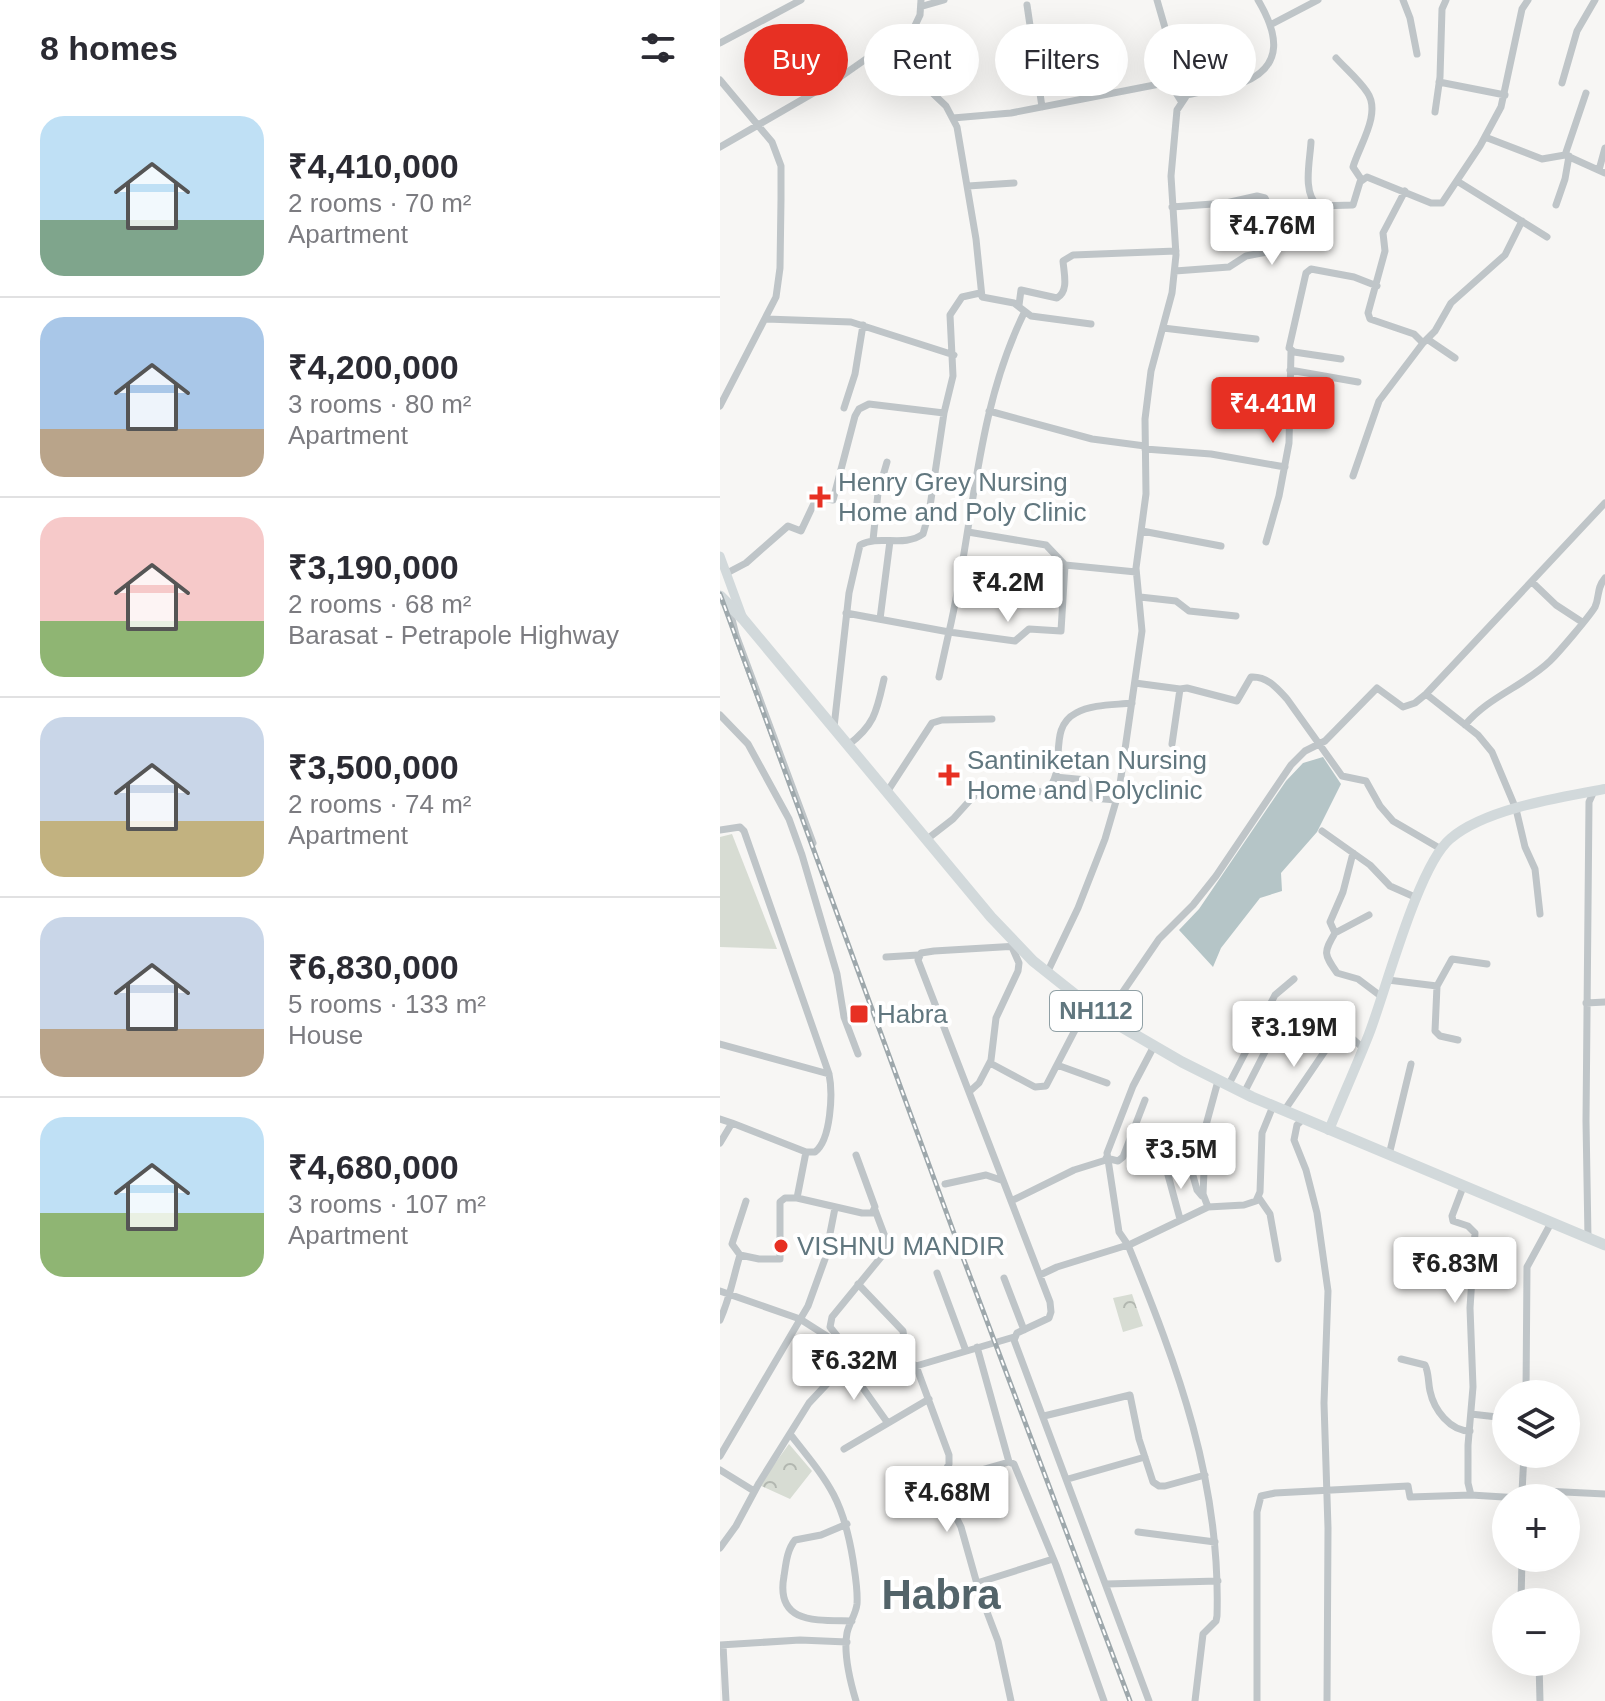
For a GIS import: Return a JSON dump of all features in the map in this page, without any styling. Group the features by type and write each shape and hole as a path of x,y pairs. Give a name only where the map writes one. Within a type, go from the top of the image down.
{"highway":[{"name":"NH112","path":"724,601 743,619 1015,947 1105,1018 1223,1084 1605,1245"}],"main road":[{"path":"720,556 743,619"},
{"path":"1329,1130 1363,1048 1417,898 1441,849 1461,831 1516,809 1593,793"}],"street":[{"path":"720,43 801,0"},
{"path":"915,24 922,3 944,0"},
{"path":"1157,0 1164,24"},
{"path":"1047,973 1074,919 1105,839 1116,800 1132,703 1142,631 1136,572 1146,494 1145,419 1149,384 1175,271 1172,207 1175,124 1181,101 1187,95 1227,87 1255,76 1271,58 1274,48 1272,24 1258,0"},
{"path":"1272,24 1318,0"},
{"path":"1403,0 1417,54"},
{"path":"1435,112 1442,9 1446,0"},
{"path":"1361,179 1367,177 1437,204 1446,199 1485,137 1505,95 1522,9 1528,0"},
{"path":"1562,83 1577,31 1595,0"},
{"path":"1027,5 1042,107"},
{"path":"1336,58 1366,90 1371,100 1368,127 1353,167 1361,179"},
{"path":"720,147 864,60"},
{"path":"720,80 772,142 781,166 780,268 776,297 720,406"},
{"path":"1439,82 1505,95"},
{"path":"953,118 1042,107 1144,87"},
{"path":"1556,205 1586,93"},
{"path":"935,96 957,127 968,186 980,293 984,299 1021,309 1031,316 1091,324"},
{"path":"1178,96 1181,101"},
{"path":"1485,137 1542,159 1567,156 1602,172 1605,148"},
{"path":"1175,271 1229,267 1246,256 1267,252 1278,233 1313,226 1315,204 1309,192 1311,142"},
{"path":"1315,204 1353,205 1361,179"},
{"path":"1457,181 1547,237"},
{"path":"968,186 1014,183"},
{"path":"1405,191 1383,233 1385,251 1368,313 1370,319 1414,334 1455,358"},
{"path":"1172,207 1226,203 1257,196 1265,198 1271,210"},
{"path":"1353,476 1379,401 1451,303 1505,255 1522,221"},
{"path":"939,677 961,581 981,444 1021,309 1021,290 1057,298 1062,295 1065,290 1063,261 1073,255 1176,251"},
{"path":"1266,542 1289,443 1292,331 1298,315 1303,281 1308,270 1342,275 1377,286"},
{"path":"834,728 846,613 860,545 873,540 907,541 923,534 953,376 950,325 953,307 962,297 980,293"},
{"path":"766,319 835,320 863,325 954,355"},
{"path":"844,408 855,374 863,325"},
{"path":"1163,328 1256,339"},
{"path":"1291,351 1341,359"},
{"path":"1290,370 1358,382"},
{"path":"727,573 746,563 788,526 801,531 817,497 833,500 855,416 863,405 944,413"},
{"path":"989,411 1092,439 1285,467"},
{"path":"873,540 878,493 887,462"},
{"path":"1105,1018 1159,939 1193,905 1216,876 1291,765 1305,751 1320,745 1377,688 1403,707 1415,703 1426,694 1605,503"},
{"path":"1142,531 1221,546"},
{"path":"846,613 1015,641 1029,629 1061,631 1065,565 1046,545 968,532"},
{"path":"880,619 890,541"},
{"path":"961,581 1032,596 1032,563 1136,572"},
{"path":"1465,725 1484,705 1552,659 1595,606 1599,586 1605,578"},
{"path":"1532,582 1556,605 1582,622"},
{"path":"1140,597 1176,601 1189,611 1236,616"},
{"path":"724,601 813,843"},
{"path":"1135,683 1187,688 1237,701 1251,677 1262,677 1278,688 1342,776 1366,781 1393,821 1441,849"},
{"path":"848,745 868,729 873,720 884,679"},
{"path":"1172,744 1180,689"},
{"path":"1426,694 1488,745 1516,809 1525,847 1535,869 1540,914"},
{"path":"926,840 947,825 980,792 1045,792 1055,777 1060,735 1072,715 1089,708 1132,703"},
{"path":"720,715 748,744 789,819 834,963 844,1017 858,1054"},
{"path":"887,792 932,723 992,719"},
{"path":"1055,777 1087,780 1092,798 1116,800"},
{"path":"1588,1238 1586,1003 1593,793"},
{"path":"720,830 740,827 744,831 829,1074 832,1095 823,1145 815,1152 806,1152 720,1119"},
{"path":"1322,831 1395,890 1417,898"},
{"path":"1335,933 1330,922 1343,892 1353,853"},
{"path":"1369,915 1335,933 1326,953 1337,973 1358,979 1382,997"},
{"path":"886,957 1015,947 1019,966 996,1018 990,1063 979,1083 969,1092"},
{"path":"916,1366 1014,1337 1051,1315 1050,1302 923,978 918,955"},
{"path":"1458,1040 1440,1036 1435,1031 1437,986 1452,959 1487,964"},
{"path":"1204,1198 1206,1125 1223,1084 1275,995 1294,979"},
{"path":"1388,980 1437,986"},
{"path":"1586,1003 1605,1002"},
{"path":"990,1063 1040,1088 1049,1084 1088,1005"},
{"path":"1244,1093 1272,1038 1311,1009 1320,1007 1328,1011 1363,1048"},
{"path":"720,1044 829,1074"},
{"path":"1278,1259 1270,1214 1259,1198 1262,1133 1329,1045"},
{"path":"1154,1046 1119,1118 1106,1159 1119,1232 1128,1245 1187,1399 1205,1475 1215,1542 1217,1616 1203,1634 1195,1701"},
{"path":"1389,1156 1411,1064"},
{"path":"1057,1065 1107,1083"},
{"path":"1011,1201 1074,1170 1106,1159 1121,1159 1145,1100"},
{"path":"1303,1119 1297,1125 1294,1140 1317,1213 1327,1271 1329,1310 1324,1403 1327,1701"},
{"path":"720,1143 732,1123"},
{"path":"797,1198 806,1152"},
{"path":"852,1352 830,1327 835,1311 886,1251 887,1242 856,1155"},
{"path":"1165,1164 1180,1219"},
{"path":"1190,1165 1197,1190 1208,1207"},
{"path":"945,1184 986,1175 1002,1180"},
{"path":"1463,1187 1452,1216 1453,1221 1473,1229 1475,1233 1470,1308 1473,1387 1468,1483 1471,1495"},
{"path":"746,1201 732,1244 740,1255 756,1259 780,1259 780,1202 785,1198 866,1213 875,1210"},
{"path":"1040,1275 1128,1245 1208,1207 1252,1204 1259,1198"},
{"path":"720,1456 815,1291 835,1208"},
{"path":"1526,1380 1527,1267 1551,1223"},
{"path":"720,1320 731,1296 730,1286 740,1255"},
{"path":"937,1273 966,1351"},
{"path":"1004,1278 1024,1330"},
{"path":"858,1284 903,1331 904,1339 894,1349"},
{"path":"720,1291 800,1319 852,1352"},
{"path":"1014,1337 1149,1701"},
{"path":"720,1548 742,1517 754,1491 809,1403 846,1364 852,1352 875,1341 886,1343 916,1366 949,1455 949,1464 939,1482"},
{"path":"977,1347 1009,1462 1015,1468 1053,1559 1104,1701"},
{"path":"1401,1359 1425,1365 1435,1404 1454,1429 1470,1431"},
{"path":"846,1364 887,1422"},
{"path":"1044,1416 1130,1395 1153,1482 1159,1486 1205,1475"},
{"path":"844,1449 929,1399"},
{"path":"1471,1414 1492,1416"},
{"path":"790,1434 834,1491 847,1524 857,1592 847,1642 848,1668 856,1701"},
{"path":"1068,1479 1145,1457"},
{"path":"939,1482 1009,1462"},
{"path":"720,1470 754,1491"},
{"path":"939,1482 961,1527 998,1641 1011,1701"},
{"path":"1257,1701 1258,1499 1266,1494 1408,1486 1410,1497 1492,1495"},
{"path":"1580,1494 1605,1494"},
{"path":"847,1524 821,1535 795,1540 789,1549 783,1590 787,1607 803,1618 852,1621"},
{"path":"1138,1532 1215,1542"},
{"path":"977,1583 1053,1559"},
{"path":"1106,1584 1218,1581"},
{"path":"726,1701 722,1645 800,1640 847,1642"},
{"path":"1539,1676 1540,1701"}],"green space":[{"path":"732,834 777,949 720,947 720,837"},
{"path":"1132,1294 1143,1326 1123,1332 1113,1298"},
{"path":"789,1444 812,1471 790,1499 759,1485"}],"shaded area":[{"path":"1323,757 1341,784 1317,832 1281,873 1282,891 1260,898 1221,948 1213,967 1179,930 1199,909 1286,781 1303,763"}],"railway":[{"path":"720,594 962,1255 1130,1701"}],"place":[{"name":"Henry Grey Nursing Home and Poly Clinic","path":"820,497"},
{"name":"Santiniketan Nursing Home and Polyclinic","path":"949,775"},
{"name":"Habra","path":"859,1014"},
{"name":"VISHNU MANDIR","path":"781,1246"}],"district":[{"name":"Habra","path":"941,1594"}]}
